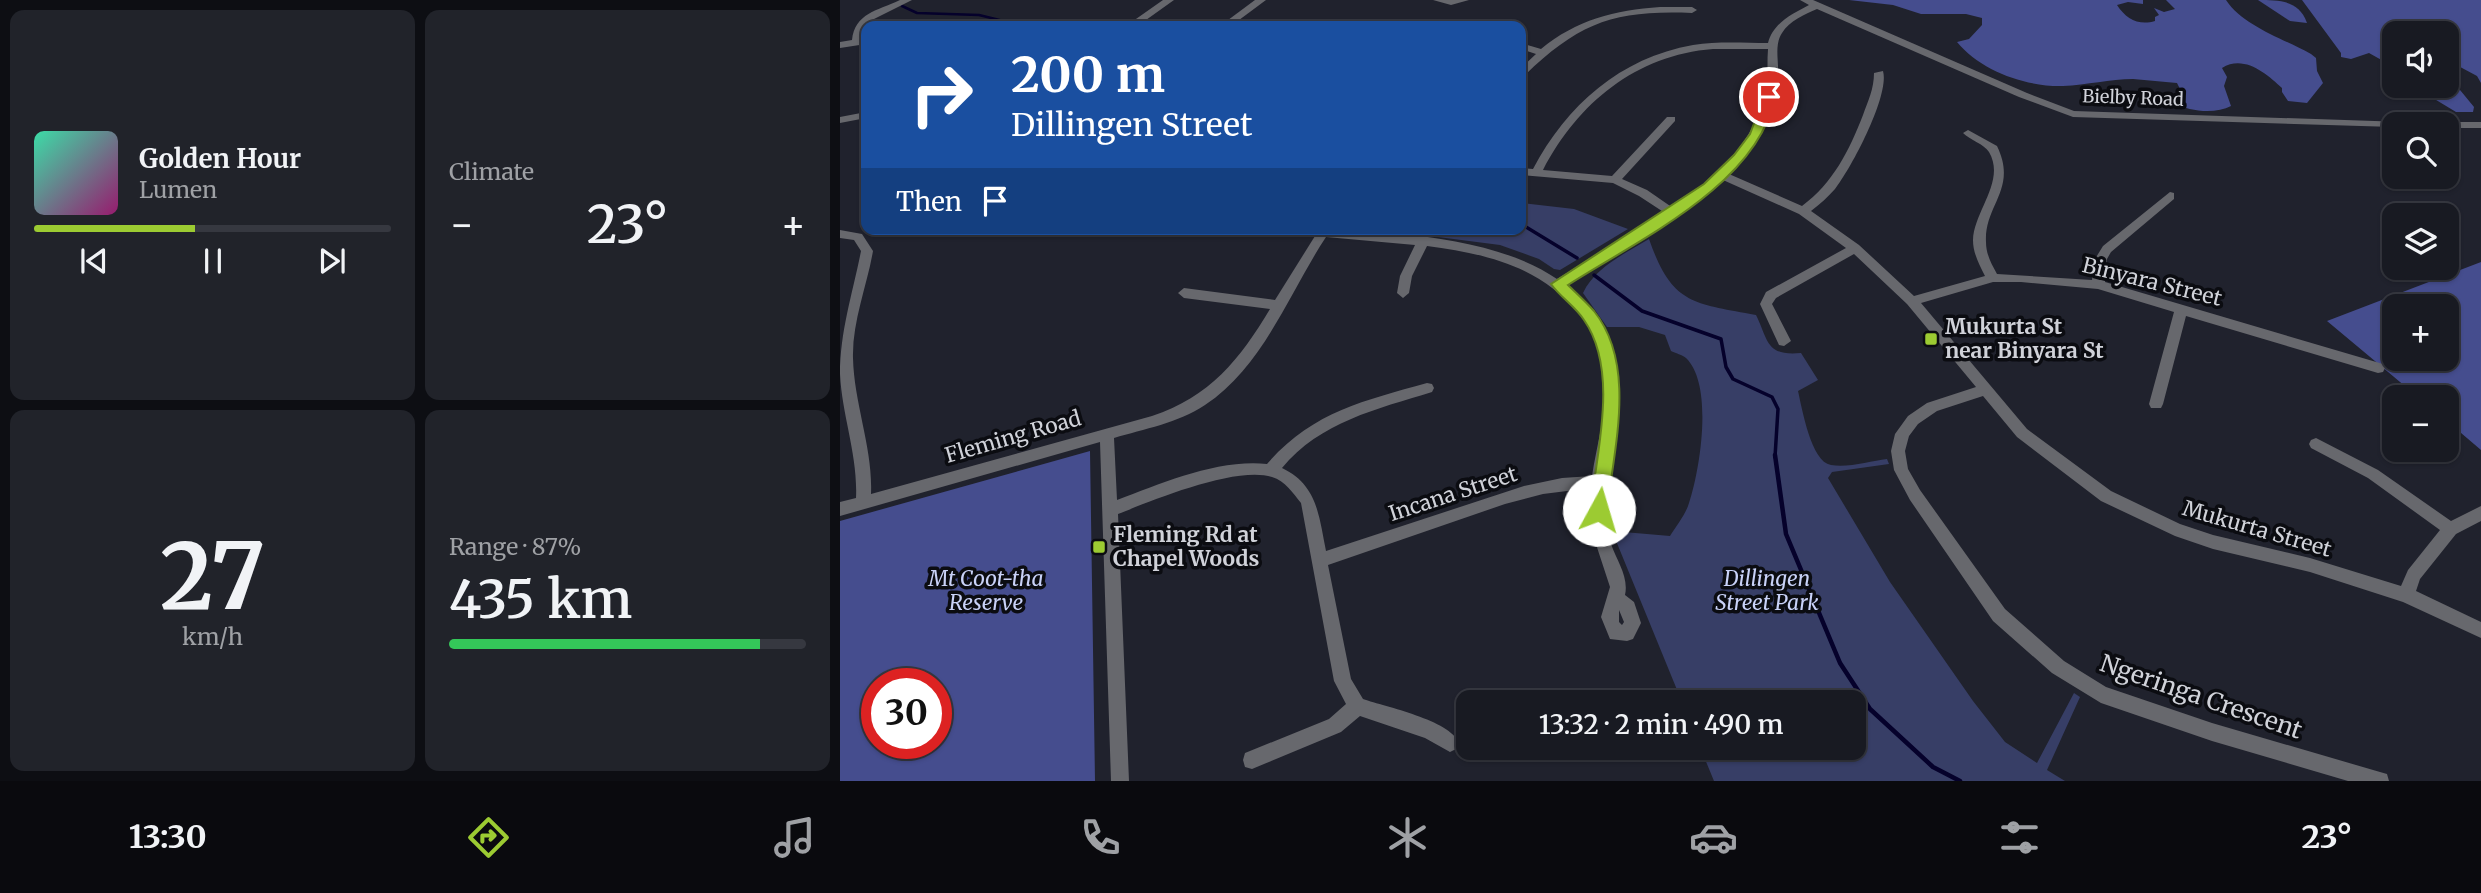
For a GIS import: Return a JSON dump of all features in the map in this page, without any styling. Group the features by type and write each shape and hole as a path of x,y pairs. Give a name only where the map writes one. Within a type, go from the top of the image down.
{"street":[{"path":"863,21 907,0"},
{"path":"1138,21 1169,0"},
{"path":"1231,21 1261,0"},
{"path":"1438,0 1464,0"},
{"name":"Bielby Road","path":"1805,0 2073,114 2382,123"},
{"path":"1558,284 1672,213 1721,175 1746,148 1766,113 1772,85 1774,37 1780,28 1817,5"},
{"path":"1526,68 1578,27 1634,12 1692,10"},
{"path":"840,45 861,42 858,27 861,23"},
{"path":"1536,173 1556,134 1608,83 1628,69 1652,58 1694,48 1773,46"},
{"path":"1526,48 1543,53"},
{"path":"1803,211 1832,188 1843,170 1879,86 1879,73"},
{"path":"840,120 861,116"},
{"path":"1615,180 1671,119"},
{"path":"2459,125 2481,125"},
{"path":"1968,133 1993,148 2001,175 1980,228 1977,245 1984,267 1993,278"},
{"path":"1526,172 1615,180 1643,193 1672,213"},
{"name":"Mukurta Street","path":"1721,175 1803,211 1855,248 1912,301 2022,433 2106,496 2175,529 2213,542 2310,565 2406,595 2481,630"},
{"path":"2098,285 2101,259 2107,248 2170,196"},
{"path":"840,234 861,233"},
{"path":"863,503 865,471 847,377 846,354 867,251 864,235"},
{"path":"1107,434 1164,417 1201,400 1241,362 1322,235"},
{"path":"1343,235 1481,250 1507,257 1537,270 1558,284 1589,316 1602,339 1610,365 1610,418 1601,482 1599,527 1603,547 1617,579 1617,598"},
{"path":"1403,293 1406,276 1422,243"},
{"path":"1784,341 1766,304 1771,295 1855,248"},
{"name":"Binyara Street","path":"1912,301 1993,278 2098,285 2378,368"},
{"path":"1184,293 1277,305"},
{"path":"2156,404 2181,309"},
{"path":"1270,470 1298,440 1332,420 1371,404 1427,388"},
{"name":"Ngeringa Crescent","path":"1984,390 1932,407 1913,420 1902,434 1898,451 1901,470 1914,495 1999,615 2058,667 2101,694 2212,732 2379,781"},
{"name":"Fleming Road","path":"840,509 1107,434 1120,781"},
{"path":"2316,444 2373,474 2450,529"},
{"path":"1110,510 1140,498 1219,475 1247,470 1270,470 1293,481 1308,501 1343,681 1357,706 1430,730 1450,743"},
{"name":"Incana Street","path":"1321,560 1486,503 1549,486 1578,481 1601,482"},
{"path":"2406,595 2414,575 2450,529 2481,513"},
{"path":"1252,760 1335,726 1357,706"}],"green space":[{"path":"1849,0 2143,0 2143,4 2128,2 2117,5 2129,18 2144,23 2155,21 2155,17 2159,15 2154,8 2164,12 2175,9 2166,0 2226,0 2253,25 2316,58 2317,71 2323,83 2307,103 2288,101 2282,88 2262,72 2247,64 2230,64 2222,68 2227,77 2224,86 2231,106 2211,111 2174,103 2184,97 2177,83 2133,79 2063,86 2034,84 1991,69 1957,42 1969,39 1982,25 1982,18 1966,14 1921,14 1893,5"},
{"path":"2258,0 2281,1 2294,6 2307,23 2290,21"},
{"path":"2302,0 2481,0 2481,83 2477,76 2459,66 2459,21 2382,21 2382,60 2369,53 2351,59 2341,57 2341,53"},
{"path":"2459,89 2474,107 2473,112 2456,112 2433,98 2459,98"},
{"path":"1526,204 1574,209 1628,229 1560,270 1500,245 1422,235 1526,235"},
{"name":"Dillingen Street Park","path":"1649,239 1658,261 1676,289 1701,303 1756,315 1770,345 1781,352 1801,353 1818,380 1798,391 1808,433 1818,455 1831,465 1845,466 1887,459 1889,464 1832,472 1828,478 1890,582 2005,742 2037,763 2074,693 2080,697 2047,770 2065,781 1714,781 1705,760 1866,760 1866,690 1677,690 1612,531 1670,536 1683,516 1693,488 1700,450 1700,387 1695,371 1686,358 1671,351 1665,335 1639,327 1607,327 1583,293 1603,268"},
{"path":"2481,262 2481,450 2459,431 2459,385 2404,385 2387,371 2459,371 2459,294 2397,294 2434,280 2459,280 2459,270"},
{"path":"2382,300 2382,367 2327,321"},
{"name":"Mt Coot-tha Reserve","path":"1090,451 1095,781 840,781 840,521"}],"waterway":[{"path":"902,6 917,13 979,15 1004,21"},
{"path":"1526,227 1577,258"},
{"path":"1594,275 1642,311 1721,339 1726,367 1733,379 1772,397 1778,409 1775,456"},
{"path":"1775,456 1786,534 1840,663 1870,709 1933,767 1960,781"}],"place":[{"name":"Mukurta St near Binyara St","path":"1931,339"},
{"name":"Fleming Rd at Chapel Woods","path":"1099,547"}],"route":[{"path":"1599,510 1610,418 1610,365 1605,347 1589,316 1580,303 1558,284 1709,187 1739,157 1755,135 1766,113 1769,97"}]}
